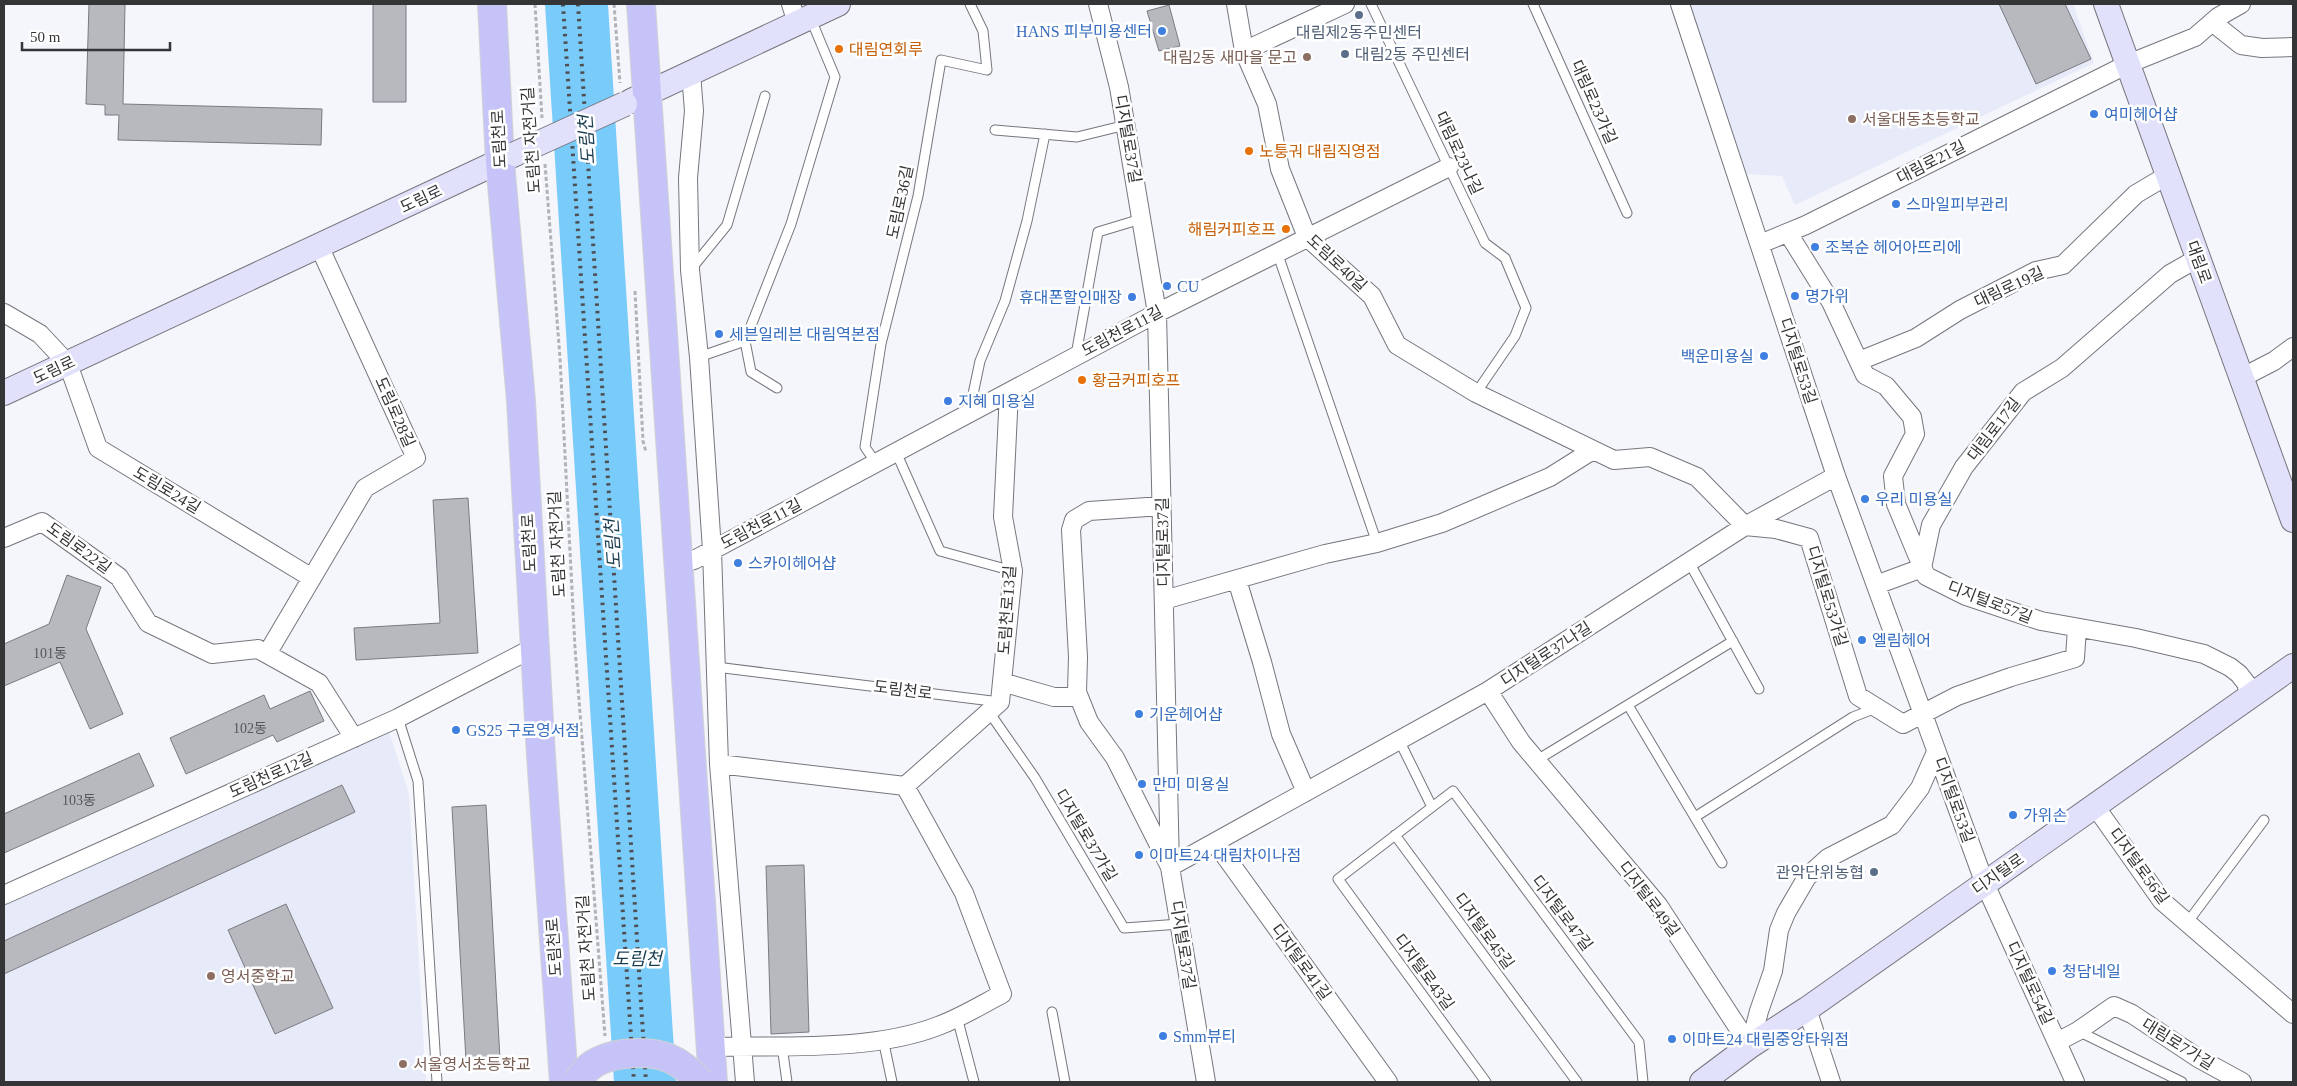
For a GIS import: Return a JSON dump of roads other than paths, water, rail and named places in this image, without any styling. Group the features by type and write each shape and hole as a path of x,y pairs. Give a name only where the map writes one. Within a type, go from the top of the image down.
{"main road":[{"name":"도림천로","path":"492,4 507,158 534,647 564,1082"},
{"path":"641,4 636,98 678,565 713,1082"},
{"path":"577,1082 587,1069 605,1057 637,1052 669,1058 691,1072 700,1082"}],"street":[{"name":"도림로","path":"4,393 691,73 800,14 838,4"},
{"name":"디지털로37길","path":"1098,4 1119,87 1157,313 1170,867 1206,1082"},
{"name":"도림로40길","path":"1236,4 1244,51 1267,104 1280,169 1307,237 1372,296 1397,344 1476,392 1614,460 1650,457 1697,477 1745,526"},
{"path":"1244,51 1345,4"},
{"name":"디지털로53길","path":"1680,4 1836,476 1984,884"},
{"name":"대림로","path":"2106,4 2293,520"},
{"name":"대림로21길","path":"1760,244 1788,232 2128,64 2195,37 2212,22 2241,4"},
{"path":"2212,22 2241,45 2262,48 2293,47"},
{"path":"691,73 694,111 688,178 690,270 699,356 712,550 719,764 745,1082"},
{"name":"도림천로11길","path":"678,565 694,560 1157,313 1449,167"},
{"name":"대림로19길","path":"1859,361 1916,338 1960,310 2036,271 2063,265 2136,194 2168,174"},
{"name":"디지털로57길","path":"1788,232 1831,302 1865,375 1886,386 1912,417 1915,434 1893,476 1896,504 1926,576 1966,596 2041,621 2136,638 2204,654 2240,674 2246,683 2250,696"},
{"name":"도림로28길","path":"267,654 365,488 416,458 320,246"},
{"name":"대림로17길","path":"1922,568 1931,526 1964,467 2024,392 2062,368 2170,274 2198,258"},
{"path":"4,313 40,334 68,364"},
{"path":"2241,378 2274,361 2293,347"},
{"name":"도림로24길","path":"68,364 98,448 312,578"},
{"name":"도림천로13길","path":"995,707 1002,682 1013,571 1003,517 1009,392"},
{"path":"1164,600 1325,554 1377,543 1442,523 1550,477 1593,450"},
{"name":"디지털로37나길","path":"1170,867 1488,691 1745,526 1836,476"},
{"path":"1162,506 1089,511 1074,520 1071,530 1078,657 1077,692 1089,722 1115,758 1170,867"},
{"name":"도림로22길","path":"4,538 42,522 119,577 148,623 212,654 258,649 319,683 354,738"},
{"name":"디지털로53가길","path":"1745,526 1776,529 1809,538 1858,696 1903,724 1923,716"},
{"path":"1876,585 1922,568"},
{"path":"1237,580 1262,662 1281,734 1306,792"},
{"path":"1923,716 1957,696 2074,658 2077,628"},
{"name":"도림천로12길","path":"4,895 398,718 534,647"},
{"name":"디지털로","path":"1710,1080 1750,1046 1808,1009 2293,666"},
{"path":"1002,682 1054,697 1079,697"},
{"name":"디지털로49길","path":"1488,691 1521,742 1658,905 1750,1046"},
{"path":"719,764 905,786 995,707"},
{"path":"1750,1046 1758,1011 1773,971 1779,930 1807,877 1828,858 1892,825 1920,788 1936,752"},
{"path":"711,1047 851,1044 883,1039 936,1027 1002,994 964,893 905,786"},
{"name":"디지털로56길","path":"2095,806 2162,901 2293,1014"},
{"name":"디지털로41길","path":"1215,842 1388,1082"},
{"name":"디지털로54길","path":"1984,884 2075,1082"},
{"name":"대림로7가길","path":"2078,1031 2114,1006 2132,1014 2198,1058 2242,1082"},
{"path":"1808,1009 1830,1082"},
{"path":"2057,1042 2078,1031"}],"lane":[{"name":"도림로36길","path":"876,463 865,447 881,344 918,196 941,60 987,70 984,31 970,4"},
{"name":"대림로23나길","path":"1371,4 1485,243 1505,258 1526,308 1515,336 1476,392"},
{"name":"대림로23가길","path":"1533,4 1627,213"},
{"path":"777,388 751,372 744,341 791,224 835,77 800,14"},
{"path":"690,270 727,225 765,96"},
{"path":"995,130 1077,137 1126,125"},
{"path":"969,413 980,361 1004,301 1027,221 1045,134"},
{"path":"1076,356 1098,232 1141,219"},
{"path":"1276,252 1377,543"},
{"path":"699,356 744,341"},
{"path":"896,452 940,551 1013,571"},
{"path":"1689,562 1759,688"},
{"path":"1536,760 1733,641"},
{"name":"도림천로","path":"716,667 995,707"},
{"path":"1628,705 1722,863"},
{"name":"디지털로37가길","path":"995,707 1124,928 1180,924"},
{"path":"1695,818 1853,717 1876,708"},
{"path":"398,718 418,781 437,1082"},
{"path":"1394,836 1432,806 1399,740"},
{"name":"디지털로47길","path":"1432,806 1453,791 1639,1042 1644,1082"},
{"path":"2187,923 2264,820"},
{"name":"디지털로43길","path":"1394,836 1338,879 1486,1082"},
{"name":"디지털로45길","path":"1394,836 1577,1082"},
{"path":"1052,1012 1065,1082"},
{"path":"957,1017 974,1082"},
{"name":"디지털로54길","path":"2078,1031 2182,1082"},
{"path":"883,1039 892,1082"},
{"path":"782,1046 787,1082"}],"water":[{"name":"도림천","path":"545,4 608,4 676,1082 614,1082"}],"railway":[{"path":"563,4 634,1082"},
{"path":"578,4 646,1082"}],"place":[{"name":"대림제2동주민센터","path":"1359,15"},
{"name":"HANS 피부미용센터","path":"1162,31"},
{"name":"대림연회루","path":"839,49"},
{"name":"대림2동 주민센터","path":"1345,54"},
{"name":"대림2동 새마을 문고","path":"1307,57"},
{"name":"여미헤어샵","path":"2094,114"},
{"name":"서울대동초등학교","path":"1852,119"},
{"name":"노퉁궈 대림직영점","path":"1249,151"},
{"name":"스마일피부관리","path":"1896,204"},
{"name":"해림커피호프","path":"1286,229"},
{"name":"조복순 헤어아뜨리에","path":"1815,247"},
{"name":"CU","path":"1167,286"},
{"name":"명가위","path":"1795,296"},
{"name":"휴대폰할인매장","path":"1132,297"},
{"name":"세븐일레븐 대림역본점","path":"719,334"},
{"name":"백운미용실","path":"1764,356"},
{"name":"황금커피호프","path":"1082,380"},
{"name":"지혜 미용실","path":"948,401"},
{"name":"우리 미용실","path":"1865,499"},
{"name":"스카이헤어샵","path":"738,563"},
{"name":"엘림헤어","path":"1862,640"},
{"name":"기운헤어샵","path":"1139,714"},
{"name":"GS25 구로영서점","path":"456,730"},
{"name":"만미 미용실","path":"1142,784"},
{"name":"가위손","path":"2013,815"},
{"name":"이마트24 대림차이나점","path":"1139,855"},
{"name":"관악단위농협","path":"1874,872"},
{"name":"청담네일","path":"2052,971"},
{"name":"영서중학교","path":"211,976"},
{"name":"Smm뷰티","path":"1163,1036"},
{"name":"이마트24 대림중앙타워점","path":"1672,1039"},
{"name":"서울영서초등학교","path":"403,1064"}]}
